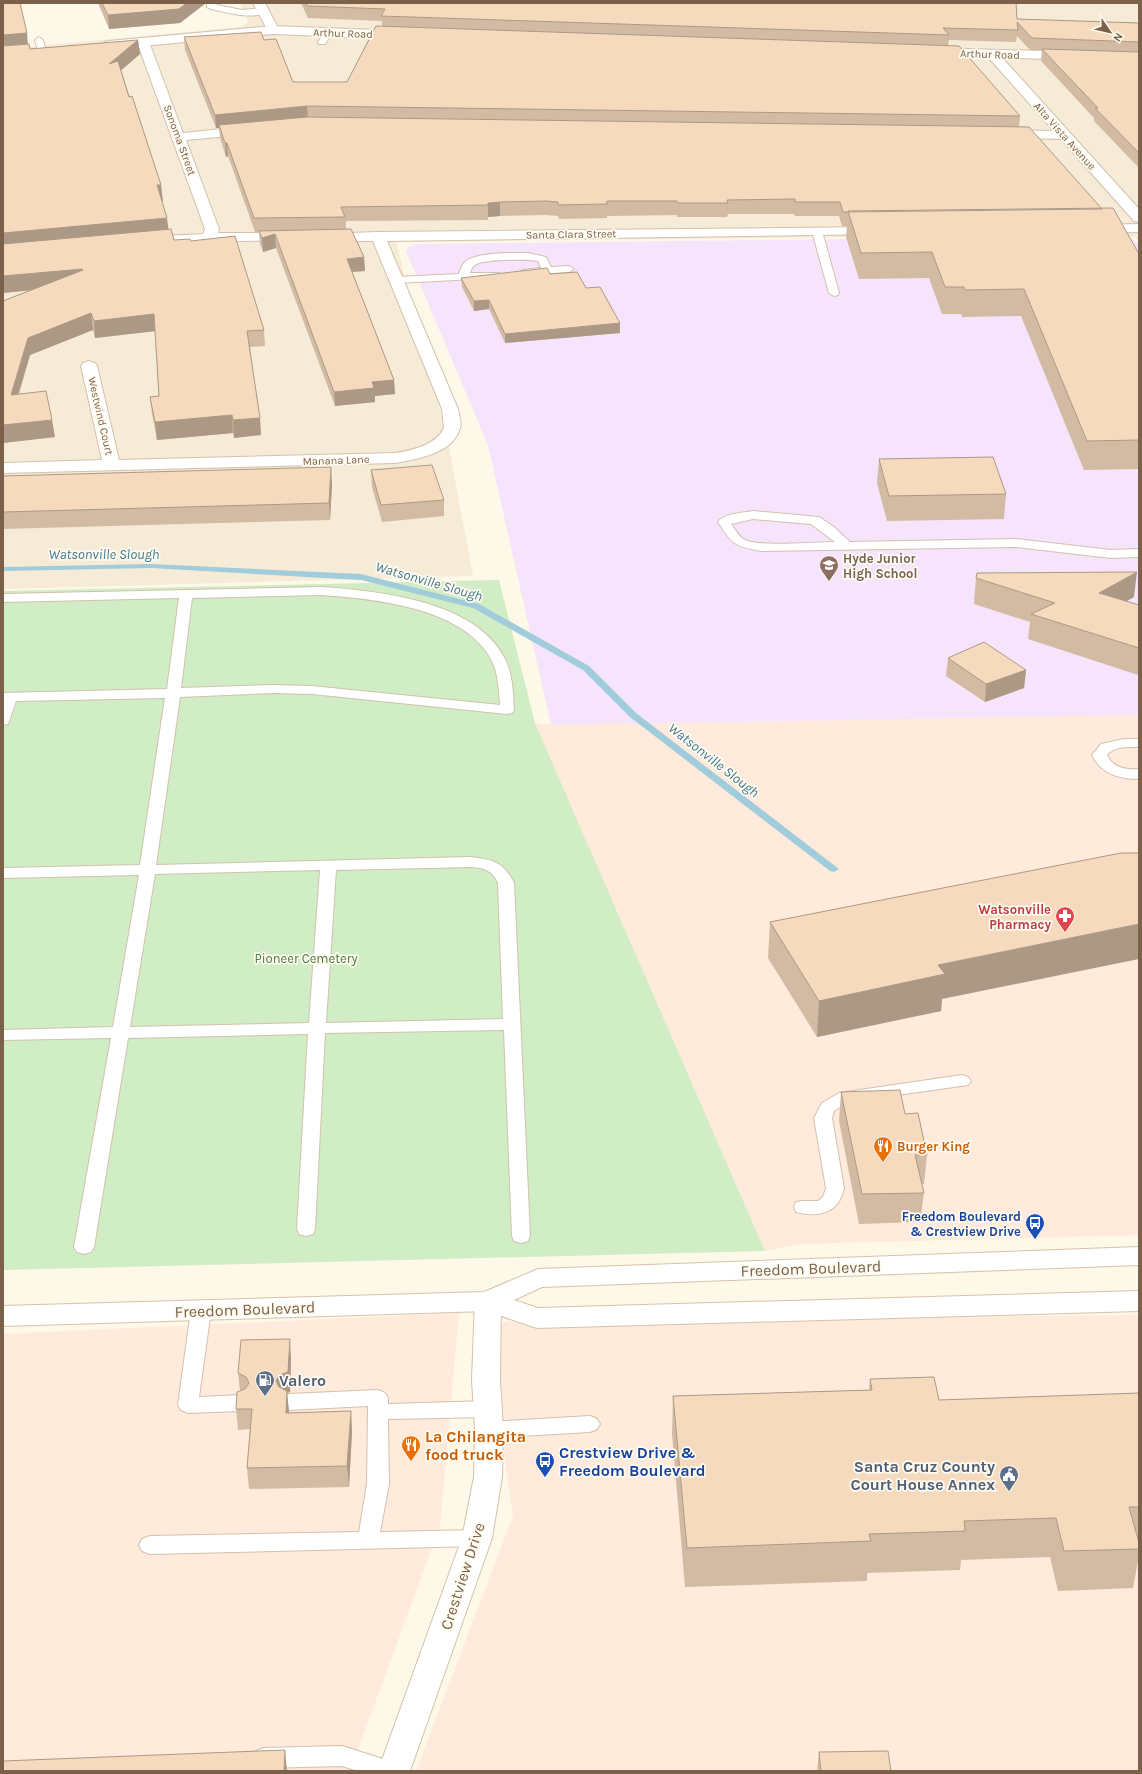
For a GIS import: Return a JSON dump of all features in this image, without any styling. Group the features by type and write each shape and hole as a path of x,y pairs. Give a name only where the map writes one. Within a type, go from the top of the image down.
{"street":[{"path":"261,7 273,30"},
{"name":"Arthur Road","path":"97,46 273,30 325,37 416,35"},
{"name":"Sonoma Street","path":"143,42 212,230 209,238"},
{"path":"26,52 40,45 58,50"},
{"name":"Arthur Road","path":"924,52 1085,57"},
{"name":"Alta Vista Avenue","path":"992,54 1139,218"},
{"path":"179,137 262,129"},
{"path":"995,134 1064,135"},
{"path":"1085,229 1139,228"},
{"name":"Santa Clara Street","path":"126,243 209,238 888,231"},
{"name":"Manana Lane","path":"3,468 396,458 417,454 434,446 447,437 452,428 450,409 378,236"},
{"name":"Westwind Court","path":"89,366 112,466"},
{"name":"Freedom Boulevard","path":"488,1302 538,1278 1139,1256"},
{"name":"Freedom Boulevard","path":"3,1316 488,1302 537,1318 1139,1300"},
{"name":"Crestview Drive","path":"394,1771 477,1538 488,1477 489,1420 486,1380 488,1302"}],"lane":[{"path":"211,3 210,4 214,7 239,13 261,7"},
{"path":"817,231 834,293"},
{"path":"463,277 468,265 477,260 528,256 542,258 548,271"},
{"path":"397,280 463,277 569,269"},
{"path":"847,546 829,530 814,520 753,515 734,518 724,522 733,536 741,543 762,547 847,546 1016,543 1111,554 1139,554"},
{"path":"3,598 336,592 377,597 426,608 466,626 480,635 490,645 498,657 505,677 507,710 312,690 273,690 174,694 6,697 3,721"},
{"path":"84,1247 174,694 186,594"},
{"path":"1139,743 1124,743 1106,747 1099,755 1102,762 1112,771 1139,774"},
{"path":"3,873 471,862 486,864 496,868 502,874 506,883 521,1236"},
{"path":"306,1229 317,1027 328,866"},
{"path":"3,1035 317,1027 512,1024"},
{"path":"803,1207 824,1207 830,1202 834,1195 835,1188 823,1118 824,1112 828,1106 836,1100 845,1097 962,1081"},
{"path":"201,1310 188,1405 240,1403"},
{"path":"289,1402 378,1398 378,1484 368,1540"},
{"path":"378,1412 489,1420 590,1424"},
{"path":"150,1545 477,1538"},
{"path":"240,1759 342,1756 391,1771"}],"shaded area":[{"path":"240,3 1139,3 1139,241 1135,237 1113,234 396,242 447,437 473,576 3,589 3,49 242,27 248,22"},
{"name":"Hyde Junior High School","path":"1113,236 1131,238 1139,244 1139,715 551,725 488,445 406,251 408,247 419,244"},
{"path":"1139,715 1139,1235 800,1244 765,1251 535,723 551,725"},
{"path":"459,1313 440,1526 350,1771 3,1771 3,1334"},
{"path":"1139,1315 1139,1771 416,1771 513,1516 484,1322"}],"green space":[{"name":"Pioneer Cemetery","path":"499,580 535,723 765,1251 3,1270 3,591"}],"building":[{"path":"3,3 20,3 27,33 3,35"},
{"path":"102,3 187,3 179,9 108,15"},
{"path":"306,3 1016,3 1017,19 1139,23 1139,42 1032,38 1017,22 1018,30 943,28 949,35 381,16 385,9 307,6"},
{"path":"376,26 959,46 1020,116 307,106 215,115 184,37 261,32 264,40 276,39 293,82 347,82"},
{"path":"138,40 109,64 118,61 129,97 132,96 161,185 157,185 167,218 3,233 3,46 29,44 30,49"},
{"path":"1042,49 1139,52 1139,153 1095,108 1098,108"},
{"path":"307,117 1029,127 1102,209 843,212 840,202 795,202 795,199 727,200 728,203 607,201 607,204 558,205 558,202 546,201 500,202 488,203 488,205 341,207 345,217 254,218 219,125"},
{"path":"1113,208 1139,254 1139,440 1087,441 1024,289 965,290 964,287 945,287 932,252 861,253 848,211"},
{"path":"171,229 174,240 190,239 191,241 235,236 264,330 247,331 260,418 233,420 232,415 155,422 150,397 159,396 154,314 94,321 91,313 28,338 11,395 46,391 52,420 3,425 3,301 83,270 3,276 3,244"},
{"path":"351,229 364,257 347,259 394,380 372,382 374,388 334,392 275,234 262,238 259,231"},
{"path":"547,268 550,274 577,272 586,288 600,287 620,323 505,334 489,300 474,301 461,278"},
{"path":"993,457 1006,494 889,496 879,459"},
{"path":"432,465 444,500 381,505 371,470"},
{"path":"331,467 329,503 3,512 3,476"},
{"path":"1137,572 1099,593 1139,605 1139,648 1031,614 1055,603 976,578 977,573"},
{"path":"984,642 1026,670 986,684 948,658"},
{"path":"1121,853 1139,853 1139,924 938,965 945,974 819,1001 770,922"},
{"name":"Burger King","path":"900,1090 905,1114 918,1113 927,1155 915,1155 924,1193 862,1194 841,1092"},
{"path":"290,1339 288,1372 279,1375 276,1381 279,1387 287,1391 286,1413 351,1411 347,1466 247,1468 252,1409 236,1409 237,1392 245,1389 249,1383 246,1377 238,1373 241,1340"},
{"path":"934,1377 939,1400 1139,1393 1139,1507 1129,1507 1139,1543 1139,1549 1064,1551 1056,1518 964,1521 965,1531 869,1534 871,1541 687,1548 673,1396 872,1390 870,1379"},
{"path":"285,1750 284,1771 3,1771 3,1761"},
{"path":"888,1751 891,1771 821,1771 819,1752"}],"waterway":[{"name":"Watsonville Slough","path":"3,569 151,566 361,577 476,606 586,668 633,715 834,869"}],"place":[{"name":"Hyde Junior High School","path":"829,582"},
{"name":"Watsonville Pharmacy","path":"1065,933"},
{"name":"Burger King","path":"883,1163"},
{"name":"Freedom Boulevard & Crestview Drive","path":"1035,1240"},
{"name":"Valero","path":"265,1397"},
{"name":"La Chilangita food truck","path":"411,1462"},
{"name":"Crestview Drive & Freedom Boulevard","path":"545,1478"},
{"name":"Santa Cruz County Court House Annex","path":"1009,1492"}]}
